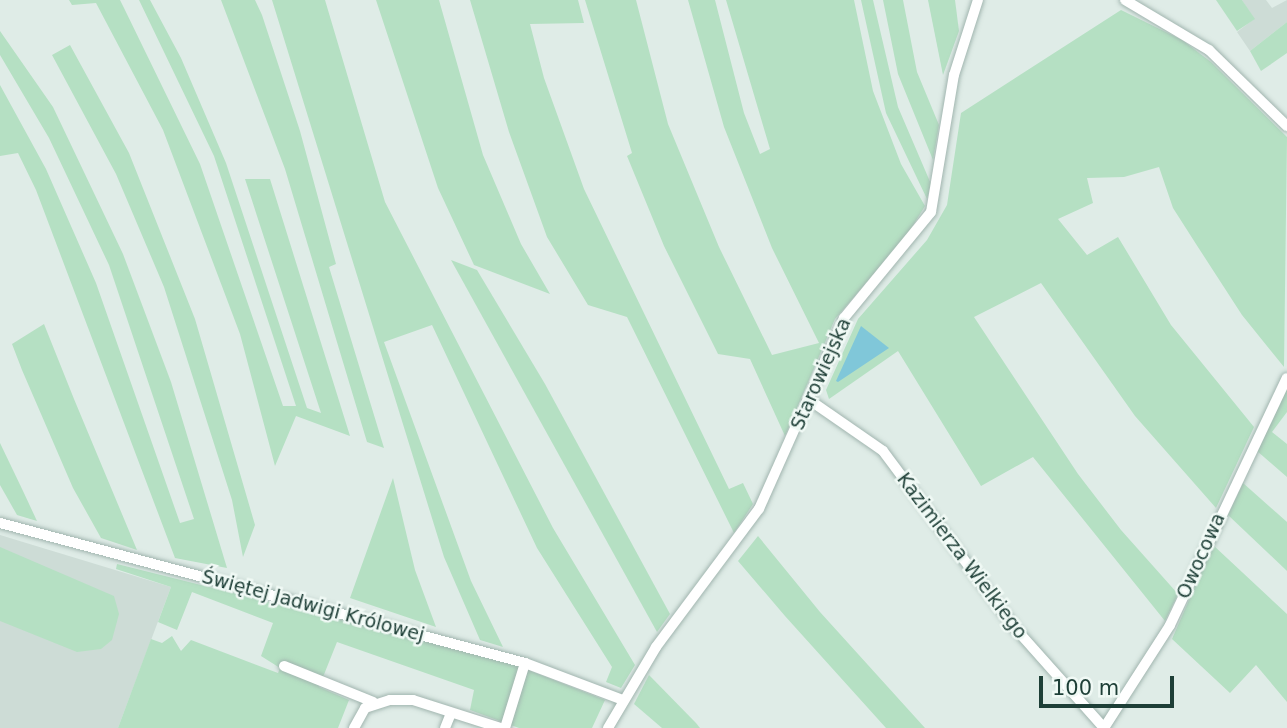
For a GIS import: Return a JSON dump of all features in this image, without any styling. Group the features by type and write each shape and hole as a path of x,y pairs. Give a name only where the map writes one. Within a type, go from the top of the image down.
{"street":[{"name":"Starowiejska","path":"608,728 656,648 760,509 844,318 931,212 954,75 978,0"},
{"path":"1125,0 1209,50 1287,126"},
{"name":"Owocowa","path":"1104,728 1170,625 1287,378"},
{"name":"Kazimierza Wielkiego","path":"808,399 883,451 1015,628 1104,728"},
{"name":"Świętej Jadwigi Królowej","path":"0,523 526,663 623,700"},
{"path":"284,666 373,702 413,701 503,728 526,663"},
{"path":"354,728 365,708 373,702"},
{"path":"445,728 451,713"}],"shaded area":[{"path":"1242,0 1266,0 1272,8 1287,0 1287,22 1250,51 1237,32 1254,19"},
{"path":"0,535 171,587 118,728 0,728"}],"green space":[{"path":"69,0 120,0 200,164 283,406 296,406 214,156 139,0 150,0 181,58 226,163 307,408 321,413 245,179 270,179 350,436 296,416 275,466 240,334 163,130 96,3 72,5"},
{"path":"221,0 255,0 262,15 300,131 336,264 329,267 384,448 367,442 285,169"},
{"path":"272,0 325,0 385,202 553,528 635,665 621,688 606,682 612,667 537,548 432,325 384,342 471,581 503,647 480,640 444,557"},
{"path":"376,0 439,0 483,155 521,244 550,294 474,265 438,188"},
{"path":"470,0 578,0 584,23 530,24 544,78 584,189 729,489 743,483 753,504 734,533 627,317 588,305 547,237 509,132"},
{"path":"585,0 636,0 668,124 719,247 772,355 819,343 772,248 724,127 688,0 715,0 744,113 760,154 770,149 726,0 854,0 873,91 901,164 925,206 907,235 835,319 785,436 750,359 718,354 664,246 627,156 632,153"},
{"path":"861,0 873,0 898,107 931,184 927,199 886,113"},
{"path":"883,0 903,0 917,72 939,125 933,160 898,74"},
{"path":"928,0 955,0 959,31 943,75"},
{"path":"1216,0 1242,0 1255,19 1237,31"},
{"path":"1121,10 1182,40 1211,62 1287,137 1284,367 1242,315 1173,208 1159,167 1124,177 1087,178 1093,203 1058,219 1087,255 1118,237 1171,325 1254,427 1216,508 1135,416 1041,283 974,317 1078,474 1121,530 1178,594 1165,621 1033,457 981,486 898,351 829,399 826,390 858,319 927,240 947,205 961,113"},
{"path":"1287,22 1287,53 1261,71 1250,51"},
{"path":"0,31 53,107 123,254 171,382 227,568 175,558 36,190 18,153 0,156 0,85 46,169 96,283 180,523 194,519 109,265 49,138 0,55"},
{"path":"70,45 129,153 195,319 255,525 243,557 232,500 164,287 116,174 52,55"},
{"path":"451,260 477,270 545,384 670,614 657,632"},
{"path":"44,324 137,550 101,538 73,488 22,370 12,344"},
{"path":"1287,387 1287,412 1272,432 1287,444 1287,477 1257,451"},
{"path":"0,443 37,521 17,515 0,485"},
{"path":"393,478 415,570 436,627 350,598"},
{"path":"1243,483 1287,522 1287,571 1228,515"},
{"path":"758,536 820,612 925,728 886,728 785,616 738,561"},
{"path":"1213,545 1287,614 1287,702 1256,665 1230,693 1172,639"},
{"path":"0,547 114,596 119,614 112,640 101,649 77,652 0,621"},
{"path":"117,564 505,661 605,700 592,728 519,728 470,710 474,690 337,642 319,687 349,700 338,728 118,728 151,639 162,643 172,636 181,651 191,640 278,673 280,668 261,656 273,623 192,592 177,630 158,622 171,587 116,569"},
{"path":"649,675 700,728 662,728 634,704"}],"water":[{"path":"861,326 889,348 838,382 836,381"}]}
